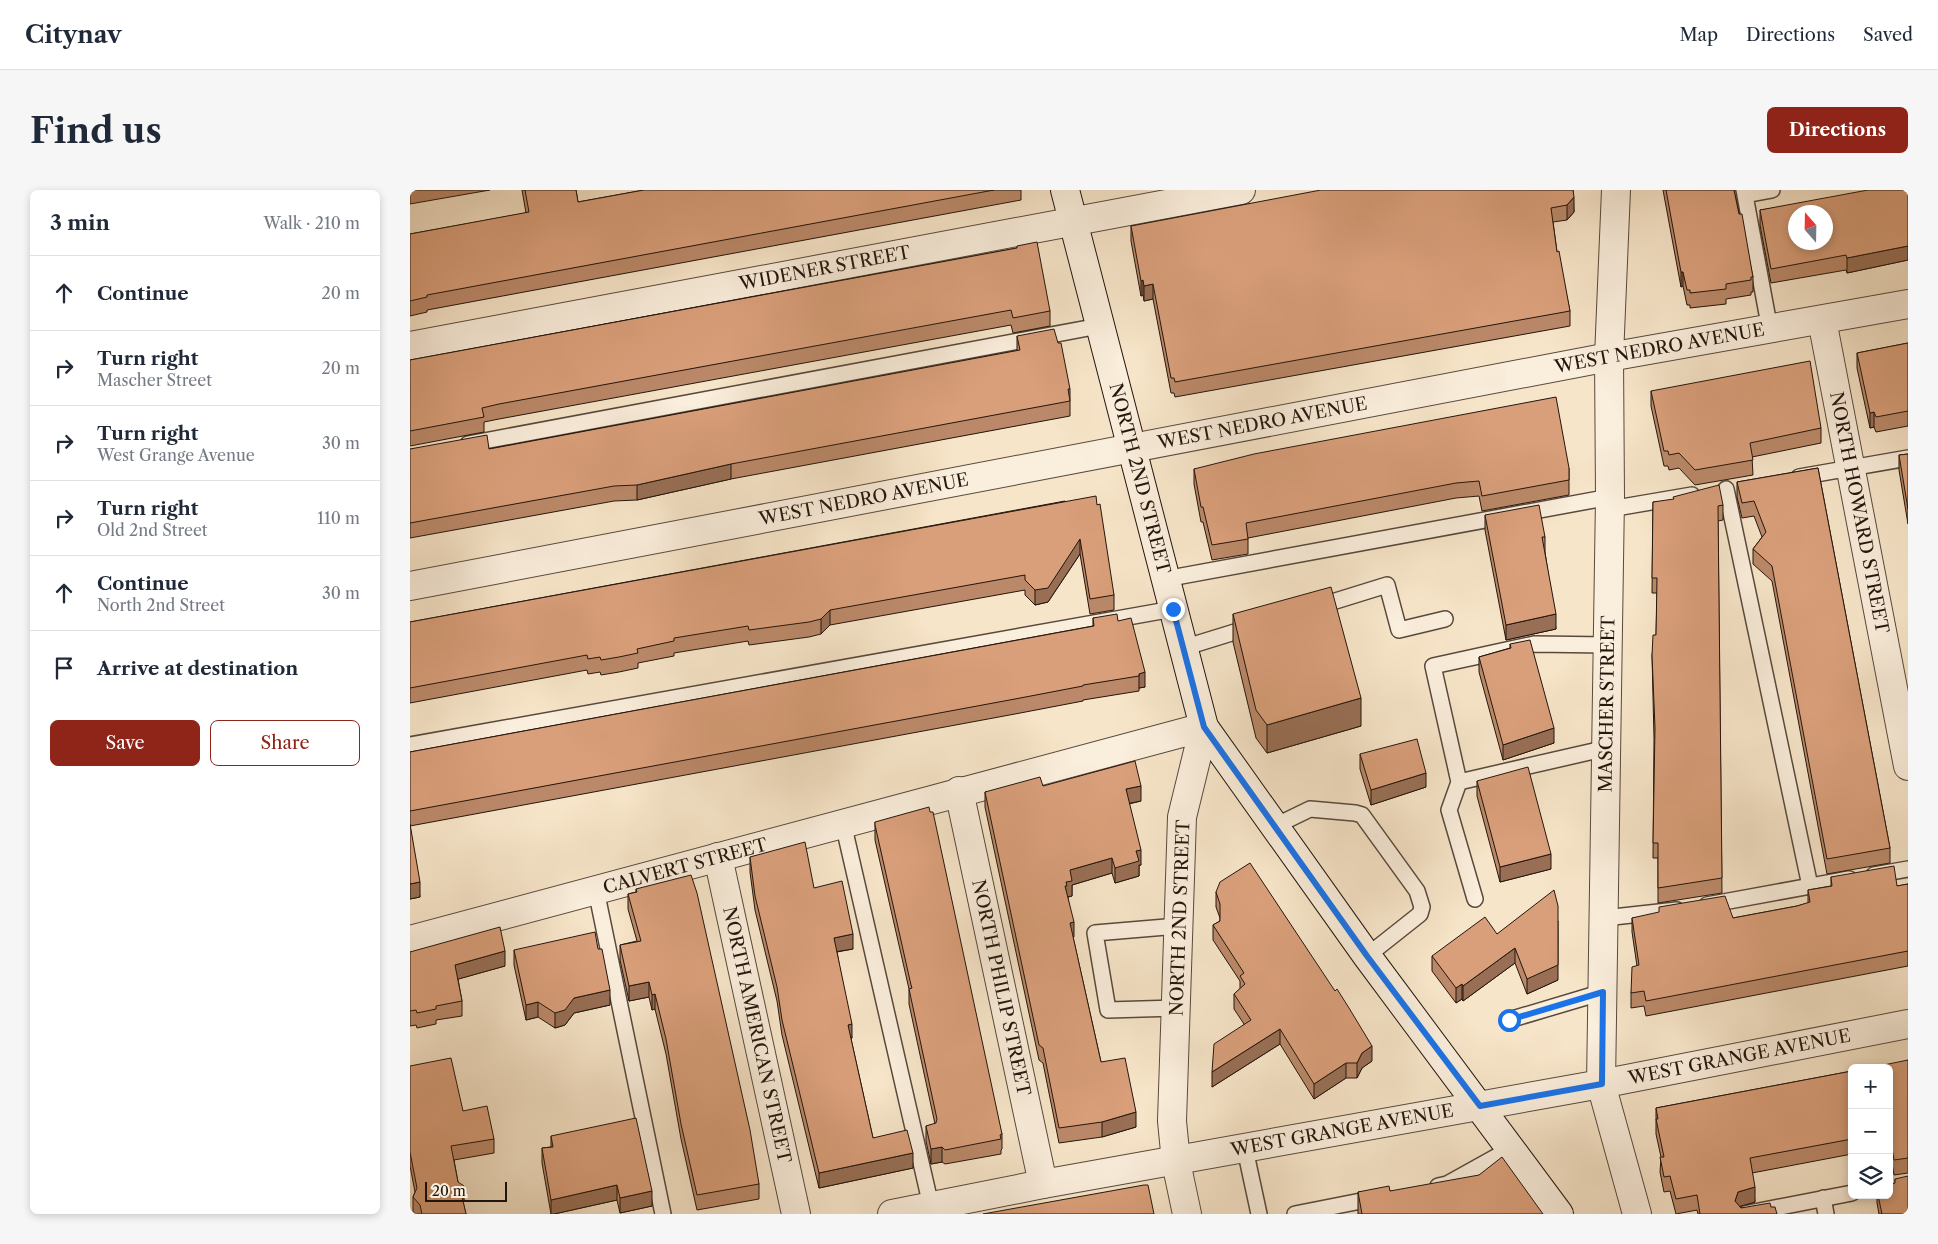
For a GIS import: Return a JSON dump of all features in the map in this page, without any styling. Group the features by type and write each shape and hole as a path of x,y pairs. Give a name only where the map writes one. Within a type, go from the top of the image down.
{"street":[{"name":"NORTH 2ND STREET","path":"1065,190 1204,727 1182,817 1178,926 1172,1121 1176,1162 1187,1214"},
{"name":"WIDENER STREET","path":"410,346 1241,190"},
{"name":"MASCHER STREET","path":"1616,190 1609,357 1610,503 1602,1084 1637,1214"},
{"name":"WEST NEDRO AVENUE","path":"410,586 1609,357 1770,330 1908,304"},
{"name":"NORTH HOWARD STREET","path":"1822,320 1908,766"},
{"name":"CALVERT STREET","path":"410,940 959,791 1204,727"},
{"path":"1204,727 1367,956 1559,1214"},
{"name":"NORTH PHILIP STREET","path":"959,791 1043,1184"},
{"name":"NORTH AMERICAN STREET","path":"718,857 796,1214"},
{"name":"WEST GRANGE AVENUE","path":"892,1214 1043,1184 1176,1162 1602,1084 1908,1024"}],"lane":[{"path":"1770,330 1744,193 1772,190"},
{"path":"449,448 1099,326"},
{"path":"1784,479 1908,458"},
{"path":"1165,579 1610,503 1745,486"},
{"path":"1726,489 1810,886"},
{"path":"1303,611 1387,585 1399,630 1445,619"},
{"path":"410,745 1173,609"},
{"path":"1183,648 1266,622"},
{"path":"1475,900 1449,810 1460,782 1433,666 1534,644 1608,646"},
{"path":"1460,782 1607,748"},
{"path":"1275,826 1310,809 1356,813 1362,815 1374,830 1417,891 1422,907 1420,914 1367,956"},
{"path":"843,823 931,1206"},
{"path":"1604,918 1678,910 1908,869"},
{"path":"596,890 663,1214"},
{"path":"1176,1008 1108,1010 1095,933 1178,926"},
{"path":"1509,1020 1603,992"},
{"path":"1246,1149 1259,1214"},
{"path":"1428,1188 1447,1184 1510,1149"},
{"path":"1744,1214 1848,1194"},
{"path":"1295,1214 1323,1211 1389,1195"},
{"path":"1823,1198 1826,1214"}],"building":[{"path":"525,190 576,190 578,202 644,190 994,190 427,295 427,297 410,301 410,234 529,212"},
{"path":"1321,190 1573,190 1574,197 1567,205 1551,208 1557,252 1559,251 1570,311 1175,382 1174,378 1171,378 1153,284 1144,286 1143,280 1141,281 1131,226"},
{"path":"1666,190 1734,190 1739,214 1742,214 1753,277 1751,277 1751,280 1726,284 1726,289 1690,293 1690,290 1687,290 1683,272 1681,272"},
{"path":"1868,190 1908,190 1908,246 1847,258 1846,255 1771,269 1760,210"},
{"path":"1037,242 1050,311 1013,318 1011,310 499,404 482,408 484,417 410,431 410,360 1017,248 1017,246"},
{"path":"1054,329 1058,343 1061,343 1070,389 1068,389 1070,401 731,464 637,485 614,486 410,523 410,449 487,435 489,449 1020,350 1017,336"},
{"path":"1908,343 1908,411 1876,417 1874,412 1870,413 1857,353"},
{"path":"1810,361 1821,428 1750,443 1753,460 1695,470 1679,453 1669,455 1668,451 1664,451 1651,391"},
{"path":"1556,397 1569,468 1569,480 1482,496 1479,481 1456,483 1246,523 1248,539 1212,545 1203,507 1201,507 1194,469 1254,454"},
{"path":"1908,454 1908,509 1899,455"},
{"path":"1818,468 1890,848 1827,859 1772,566 1753,549 1766,532 1754,501 1742,503 1737,482"},
{"path":"1719,485 1723,505 1718,506 1722,878 1658,888 1658,843 1653,843 1655,728 1652,655 1653,635 1656,635 1657,578 1652,578 1653,502 1674,499 1673,497"},
{"path":"1096,496 1097,505 1100,504 1114,595 1090,599 1080,539 1048,588 1035,590 1025,580 1025,575 830,610 821,619 809,622 749,630 748,626 674,638 674,641 637,649 638,653 619,657 601,660 600,657 588,659 587,655 410,688 410,622"},
{"path":"1539,505 1545,537 1542,537 1556,614 1506,625 1485,515"},
{"path":"1331,587 1361,698 1267,725 1256,710 1233,614"},
{"path":"1117,614 1118,621 1131,618 1145,672 1139,674 1139,676 410,811 410,752 1094,626 1093,618"},
{"path":"1530,640 1554,728 1503,745 1479,657 1511,648 1510,644"},
{"path":"1417,739 1426,773 1371,790 1360,754"},
{"path":"1135,761 1141,786 1126,789 1141,850 1136,851 1139,861 1115,868 1112,858 1070,870 1072,881 1066,882 1067,886 1065,886 1074,922 1070,923 1101,1062 1125,1058 1136,1112 1102,1122 1059,1128 1043,1048 1039,1045 985,792 1040,777 1043,786"},
{"path":"1528,767 1551,854 1500,867 1477,781"},
{"path":"929,807 930,812 933,812 1002,1134 1000,1135 1001,1139 945,1150 942,1147 931,1149 926,1126 936,1123 937,1119 909,989 912,988 875,825 875,822"},
{"path":"410,824 420,882 410,884"},
{"path":"805,842 814,888 842,881 853,934 834,938 852,1024 848,1025 873,1138 907,1130 913,1153 819,1173 782,1020 777,987 755,896 750,857"},
{"path":"1250,863 1335,991 1337,989 1372,1046 1362,1053 1357,1063 1346,1063 1314,1084 1280,1029 1212,1072 1214,1044 1251,1020 1234,994 1245,984 1240,976 1244,973 1213,925 1220,921 1220,904 1216,892 1220,882"},
{"path":"1894,866 1897,886 1908,884 1908,951 1646,1001 1644,991 1631,993 1632,967 1639,965 1632,918 1659,912 1659,907 1725,896 1733,918 1797,906 1810,902 1808,890 1832,886 1831,877"},
{"path":"691,875 697,893 750,1130 759,1184 697,1195 681,1124 666,1039 655,994 652,995 649,982 629,986 620,945 641,941 628,894 637,892 636,889"},
{"path":"1554,890 1558,906 1558,965 1527,979 1515,948 1463,986 1462,984 1456,988 1432,956 1485,917 1497,934"},
{"path":"500,927 505,951 455,965 462,1001 436,1006 436,1009 417,1013 416,1010 410,1011 410,952"},
{"path":"595,932 598,949 602,949 610,990 574,998 565,1010 555,1013 538,1002 526,1005 514,950"},
{"path":"451,1058 463,1111 487,1106 494,1139 451,1146 458,1182 464,1186 461,1192 466,1214 422,1214 420,1205 413,1197 417,1188 410,1152 410,1066"},
{"path":"1908,1060 1908,1158 1894,1160 1893,1064 1888,1064"},
{"path":"1848,1072 1848,1140 1750,1158 1755,1187 1738,1192 1735,1201 1741,1208 1770,1203 1771,1207 1775,1207 1777,1214 1700,1214 1697,1195 1676,1199 1670,1176 1664,1177 1660,1157 1664,1157 1656,1119 1658,1119 1656,1108"},
{"path":"636,1118 652,1191 620,1198 617,1185 551,1200 542,1148 553,1147 551,1136"},
{"path":"1502,1157 1543,1214 1362,1214 1358,1192 1389,1186 1390,1191 1479,1175"},
{"path":"1908,1176 1908,1214 1882,1214 1879,1199 1893,1199 1893,1184 1895,1183 1895,1179"},
{"path":"1148,1185 1154,1214 983,1214"}],"route":[{"path":"1173,609 1204,727 1367,956 1480,1106 1602,1084 1603,992 1509,1020"}]}
